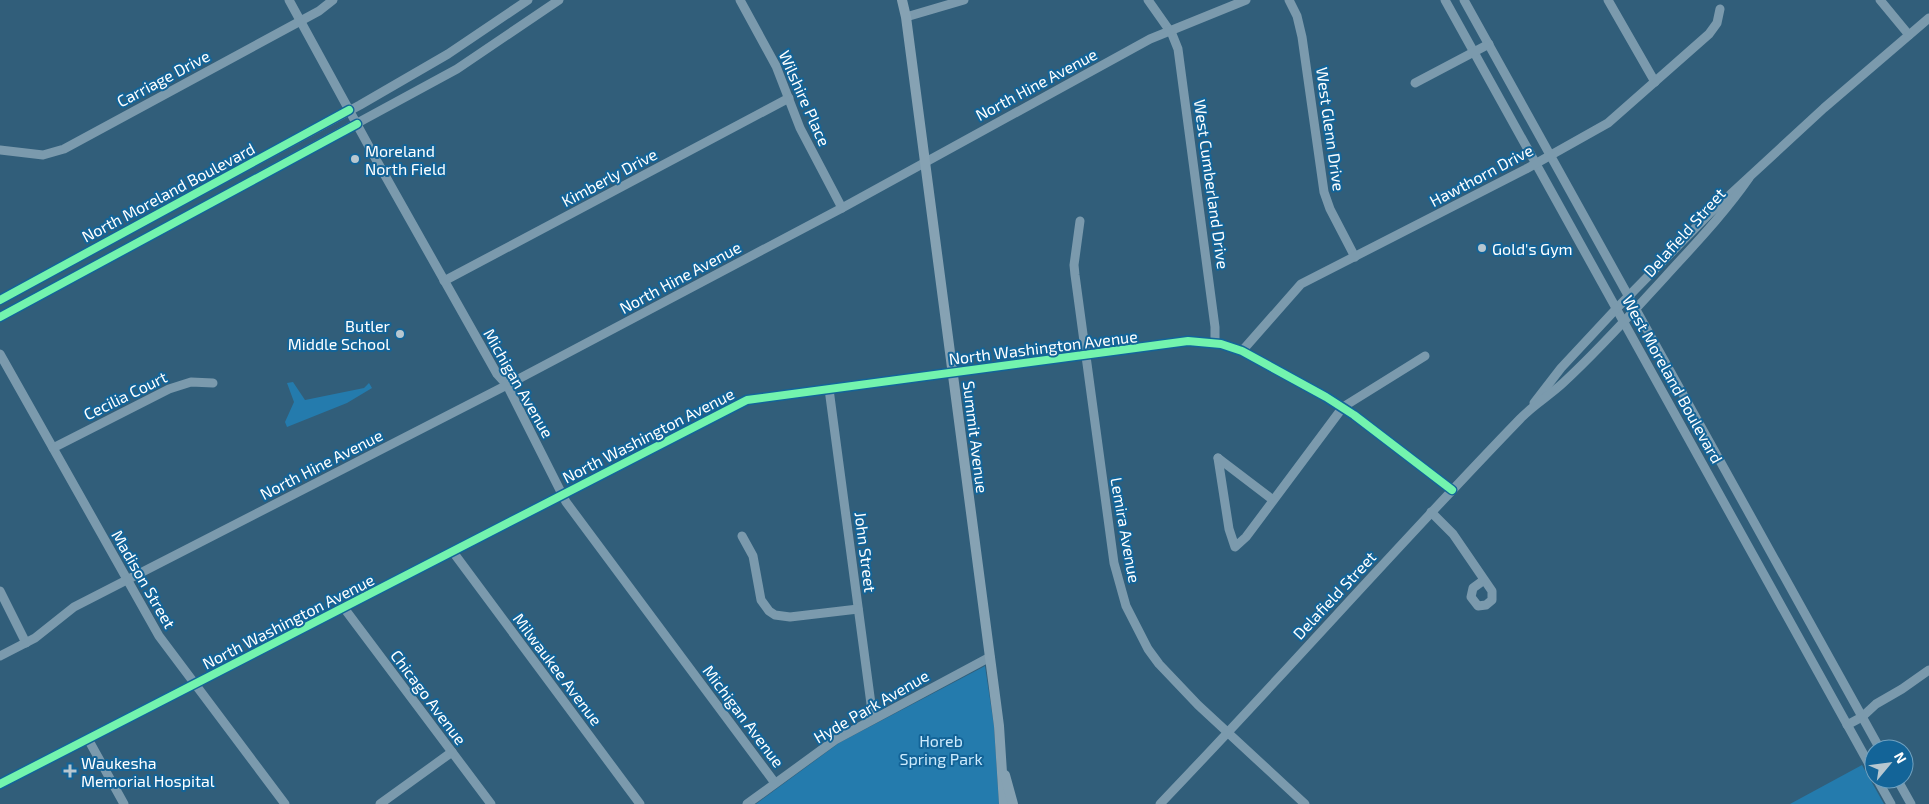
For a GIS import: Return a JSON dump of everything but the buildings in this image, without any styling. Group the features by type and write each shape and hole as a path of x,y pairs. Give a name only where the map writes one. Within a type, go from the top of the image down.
{"main road":[{"name":"Summit Avenue","path":"902,0 906,17 999,726 1004,804"},
{"name":"Summit Avenue","path":"1001,760 1013,804"}],"street":[{"name":"Michigan Avenue","path":"289,0 444,281 497,374 507,385 562,495 775,783"},
{"name":"Carriage Drive","path":"0,150 43,155 64,149 301,21 319,11 333,0"},
{"name":"North Moreland Boulevard","path":"0,300 390,88 448,54 528,0"},
{"name":"North Moreland Boulevard","path":"0,317 457,69 559,0"},
{"name":"Wilshire Place","path":"740,0 773,59 800,128 842,208"},
{"path":"906,17 964,0"},
{"name":"West Cumberland Drive","path":"1148,0 1170,31 1176,43 1180,59 1216,327 1215,343"},
{"name":"North Hine Avenue","path":"0,656 36,638 74,607 128,581 507,385 842,208 925,161 1170,31 1246,0"},
{"name":"West Glenn Drive","path":"1289,0 1297,16 1302,37 1324,192 1330,209 1355,257"},
{"name":"West Moreland Boulevard","path":"1445,0 1864,755"},
{"name":"West Moreland Boulevard","path":"1464,0 1874,739"},
{"path":"1608,0 1655,82"},
{"path":"1880,0 1909,35"},
{"name":"Hawthorn Drive","path":"1242,351 1296,288 1608,123 1715,28 1720,9"},
{"name":"Delafield Street","path":"1160,804 1452,490 1532,407 1570,376 1624,322 1665,277 1713,217 1749,178 1824,108 1929,18"},
{"path":"1416,83 1489,44"},
{"path":"390,88 397,103"},
{"name":"Kimberly Drive","path":"444,281 789,98"},
{"path":"304,135 311,148"},
{"path":"1564,215 1579,208"},
{"name":"Delafield Street","path":"1532,407 1538,396 1561,368 1616,309 1713,217"},
{"name":"Lemira Avenue","path":"1080,221 1074,265 1114,563 1126,606 1148,649 1159,664 1198,705 1305,804"},
{"path":"1591,264 1606,255"},
{"path":"1656,269 1665,277"},
{"path":"28,284 36,298"},
{"path":"1586,341 1596,350"},
{"name":"North Washington Avenue","path":"0,784 747,400 1188,342 1215,343 1242,351 1343,407 1452,490"},
{"name":"Madison Street","path":"0,354 159,636 285,804"},
{"path":"1273,500 1218,458 1229,529 1235,547 1246,537 1343,407 1425,356"},
{"path":"1561,368 1570,376"},
{"path":"1654,377 1668,369"},
{"name":"Cecilia Court","path":"53,448 169,389 191,382 213,383"},
{"name":"John Street","path":"829,389 873,720"},
{"path":"1674,413 1689,405"},
{"path":"1719,494 1734,486"},
{"path":"1431,512 1453,534 1484,580"},
{"path":"742,536 753,556 761,600 775,615 790,617 858,609"},
{"name":"Milwaukee Avenue","path":"453,552 640,804"},
{"path":"1764,573 1778,565"},
{"path":"0,591 26,643"},
{"name":"Chicago Avenue","path":"344,608 491,804"},
{"path":"1801,642 1816,634"},
{"name":"Hyde Park Avenue","path":"747,804 835,740 990,657"},
{"path":"1847,725 1862,717 1876,704 1929,670"},
{"path":"88,739 124,804"},
{"path":"380,804 452,752"},
{"path":"1883,789 1891,804"},
{"path":"1902,789 1910,804"}],"green space":[{"path":"293,382 305,400 364,388 369,383 372,388 347,403 287,427 285,422 294,402 287,383"},
{"name":"Horeb Spring Park","path":"985,666 994,726 999,804 756,804 839,743"},
{"path":"1862,765 1864,769 1864,789 1876,789 1884,804 1790,804"}],"cycle path":[{"path":"0,300 349,110"},
{"path":"0,317 357,124"},
{"path":"0,784 747,400 1188,341 1221,344 1242,351 1326,397 1354,415 1452,490"}],"place":[{"name":"Moreland North Field","path":"355,159"},
{"name":"Gold's Gym","path":"1482,248"},
{"name":"Butler Middle School","path":"400,334"},
{"name":"Waukesha Memorial Hospital","path":"70,771"}]}
